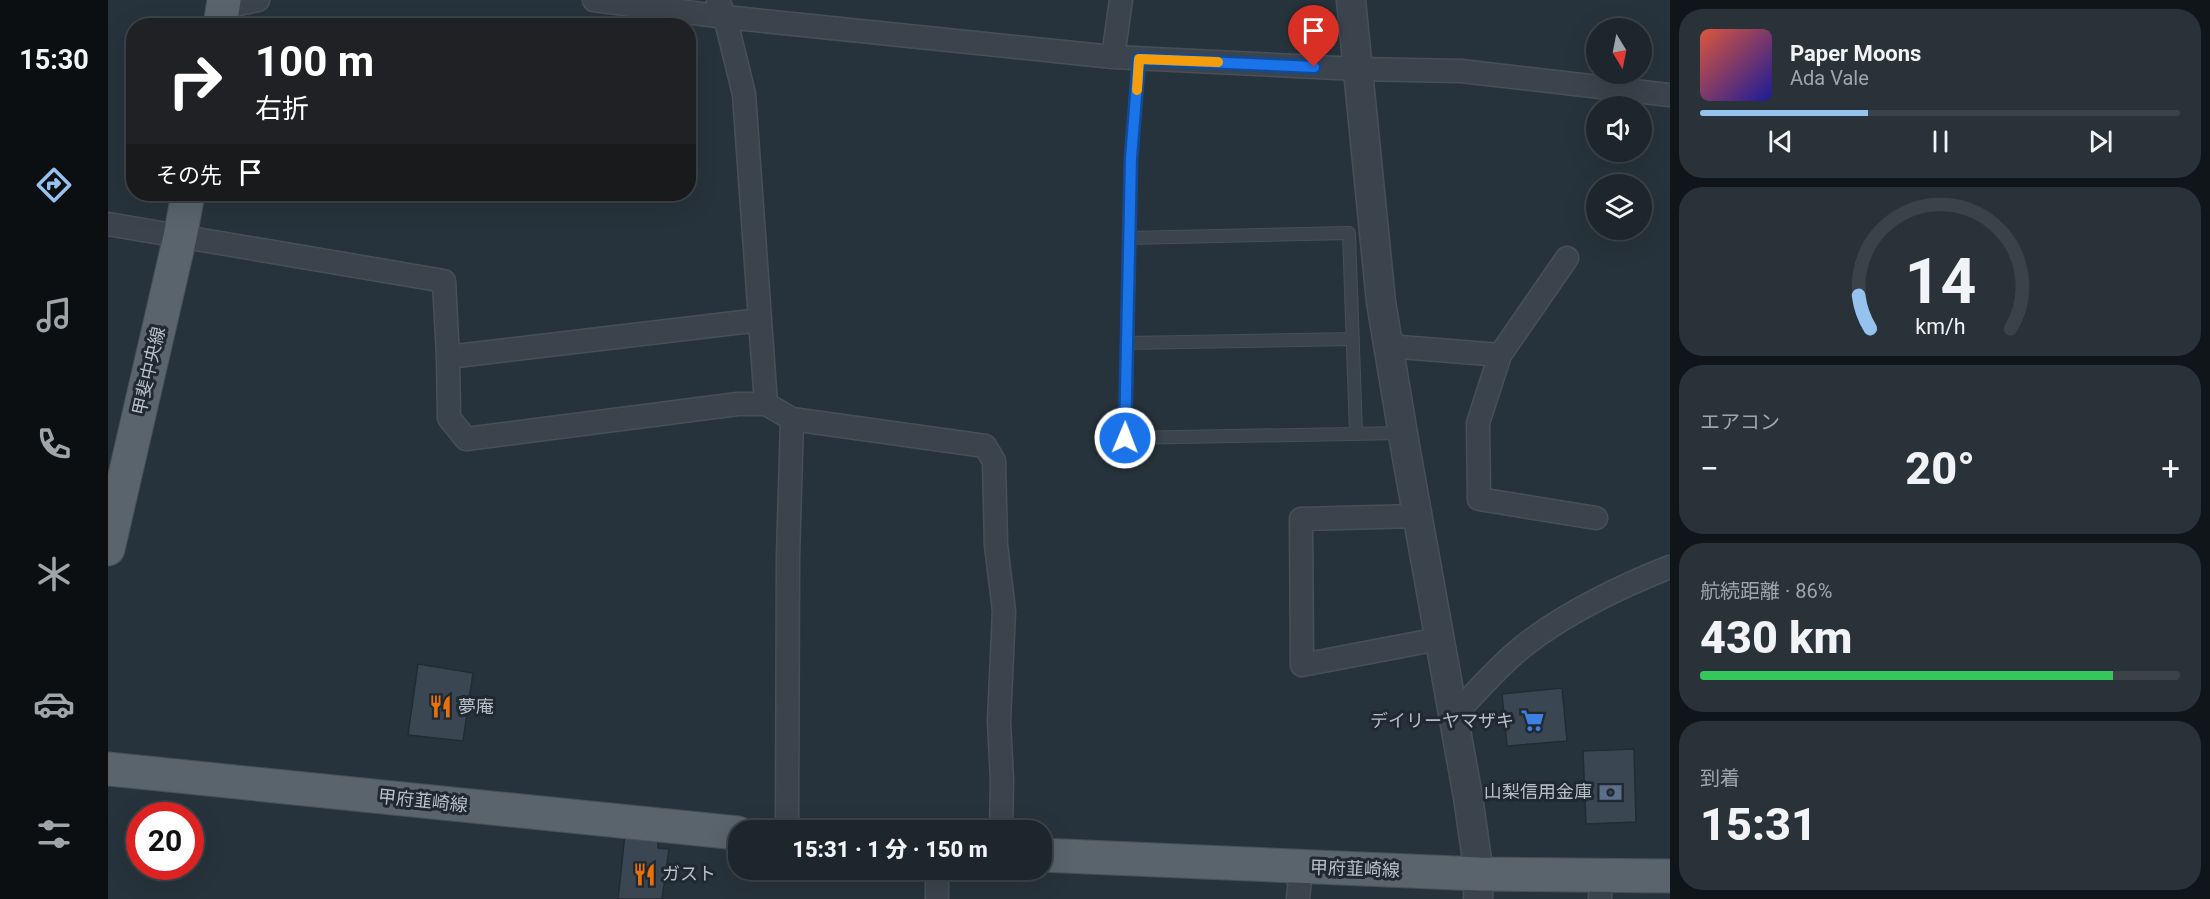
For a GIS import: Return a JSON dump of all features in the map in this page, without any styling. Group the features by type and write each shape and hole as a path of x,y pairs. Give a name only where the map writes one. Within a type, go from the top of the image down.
{"main road":[{"name":"甲斐中央線","path":"108,549 187,201"},
{"name":"甲府韮崎線","path":"108,770 728,832"},
{"name":"甲府韮崎線","path":"1052,856 1300,867 1478,886 1600,887 1670,876"}],"street":[{"path":"223,11 258,0"},
{"path":"594,0 722,9 1113,57 1357,69 1461,71 1670,95"},
{"path":"1113,57 1121,0"},
{"path":"1351,0 1381,302 1402,432 1468,797 1478,886"},
{"path":"722,9 744,94 766,404"},
{"path":"108,224 444,281 449,418 466,439 738,404 766,404 792,419 985,446 994,461 996,545 1004,611 999,721 1001,820"},
{"path":"1567,258 1500,355 1478,423 1479,499 1596,518"},
{"path":"448,357 760,320"},
{"path":"1388,346 1500,355"},
{"path":"787,820 788,558 792,419"},
{"path":"1417,516 1301,519 1302,665 1439,639"},
{"path":"1454,716 1524,645 1567,617 1642,578 1670,567"},
{"path":"1298,899 1300,867"},
{"path":"937,880 937,899"}],"lane":[{"path":"1139,59 1131,158 1125,438 1402,432"},
{"path":"1130,238 1349,232 1356,433"},
{"path":"1127,343 1353,339"}],"building":[{"path":"418,664 473,673 463,741 408,735"},
{"path":"1562,688 1567,741 1507,746 1502,694"},
{"path":"1634,749 1636,822 1586,824 1583,751"},
{"path":"625,834 658,838 658,848 669,849 662,899 618,899"}],"slow traffic":[{"path":"1137,90 1139,59 1218,62"}],"place":[{"name":"夢庵","path":"440,707"},
{"name":"デイリーヤマザキ","path":"1532,721"},
{"name":"山梨信用金庫","path":"1610,792"},
{"name":"ガスト","path":"644,874"}],"route":[{"path":"1125,438 1131,158 1139,59 1314,67"}]}
